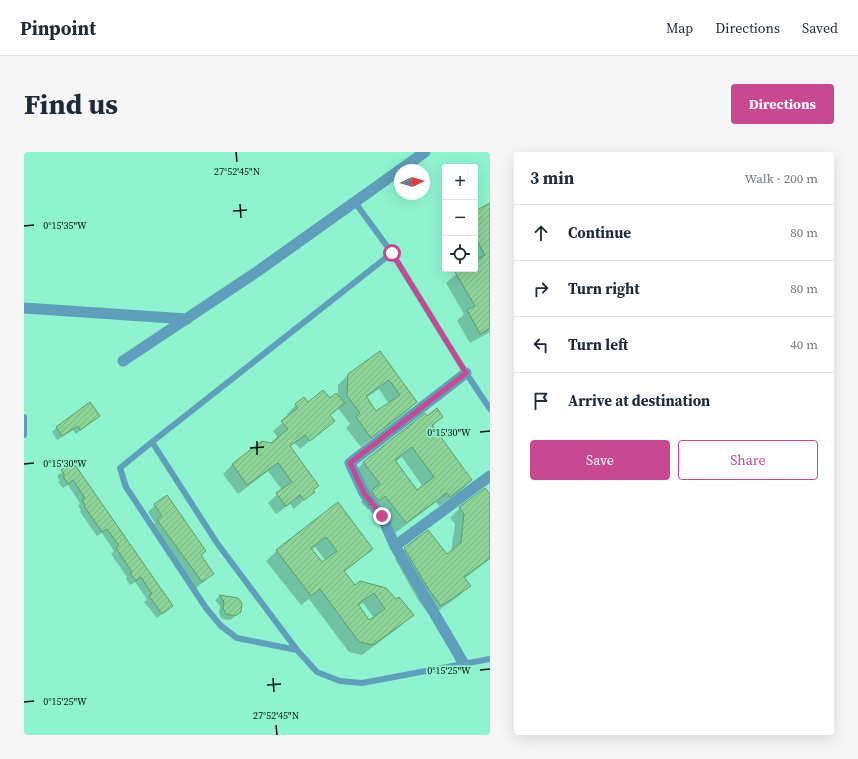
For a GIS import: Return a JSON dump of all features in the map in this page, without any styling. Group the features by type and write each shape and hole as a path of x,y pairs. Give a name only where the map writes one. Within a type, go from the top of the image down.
{"street":[{"path":"123,361 258,271 354,201 425,152"},
{"path":"24,308 187,319"},
{"path":"464,664 395,546 382,516 364,493 350,463 466,373"},
{"path":"395,546 490,476"}],"lane":[{"path":"354,201 392,253 490,409"},
{"path":"297,650 237,638 221,626 206,608 126,488 120,468 392,253"},
{"path":"24,417 24,435"},
{"path":"152,442 217,543 297,650 317,672 329,678 349,683 362,683 490,659"}],"building":[{"path":"490,203 490,328 480,334 467,310 475,306 455,272 478,272 478,259 485,255 478,242 478,209"},
{"path":"380,351 417,402 371,438 356,417 360,413 347,396 348,374","holes":["389,380 400,395 376,411 366,396"]},
{"path":"323,390 330,398 336,393 345,403 330,415 335,421 310,441 305,435 290,446 319,486 313,490 315,492 304,500 300,495 286,506 276,493 292,482 278,463 247,485 232,464 262,441 271,443 288,429 281,421 298,408 295,404 304,397 308,402"},
{"path":"90,402 100,416 80,430 78,426 62,436 56,427"},
{"path":"437,408 443,417 432,425 472,480 450,497 447,493 406,523 385,496 379,501 371,491 380,484 363,462 425,413 427,416","holes":["412,447 434,477 417,490 395,460"]},
{"path":"73,462 173,606 162,614 149,596 152,594 141,577 136,581 130,573 132,572 116,548 119,546 107,529 102,532 84,506 85,505 82,500 85,498 73,480 68,484 63,476 65,475 61,470"},
{"path":"485,488 490,494 490,558 464,577 471,586 441,606 429,590 404,548 428,530 447,554 461,542 464,514 459,507"},
{"path":"167,495 206,551 201,555 214,574 202,582 157,520 162,516 154,504"},
{"path":"338,502 373,549 344,571 355,585 360,581 386,588 396,599 399,597 414,615 373,645 359,642 320,589 311,596 276,550","holes":["326,537 337,551 322,562 311,548","374,593 385,609 369,620 358,604"]},
{"path":"219,595 238,598 242,603 241,612 235,616 226,614 223,608 224,602"}],"route":[{"path":"382,516 364,493 350,463 466,373 392,253"}]}
